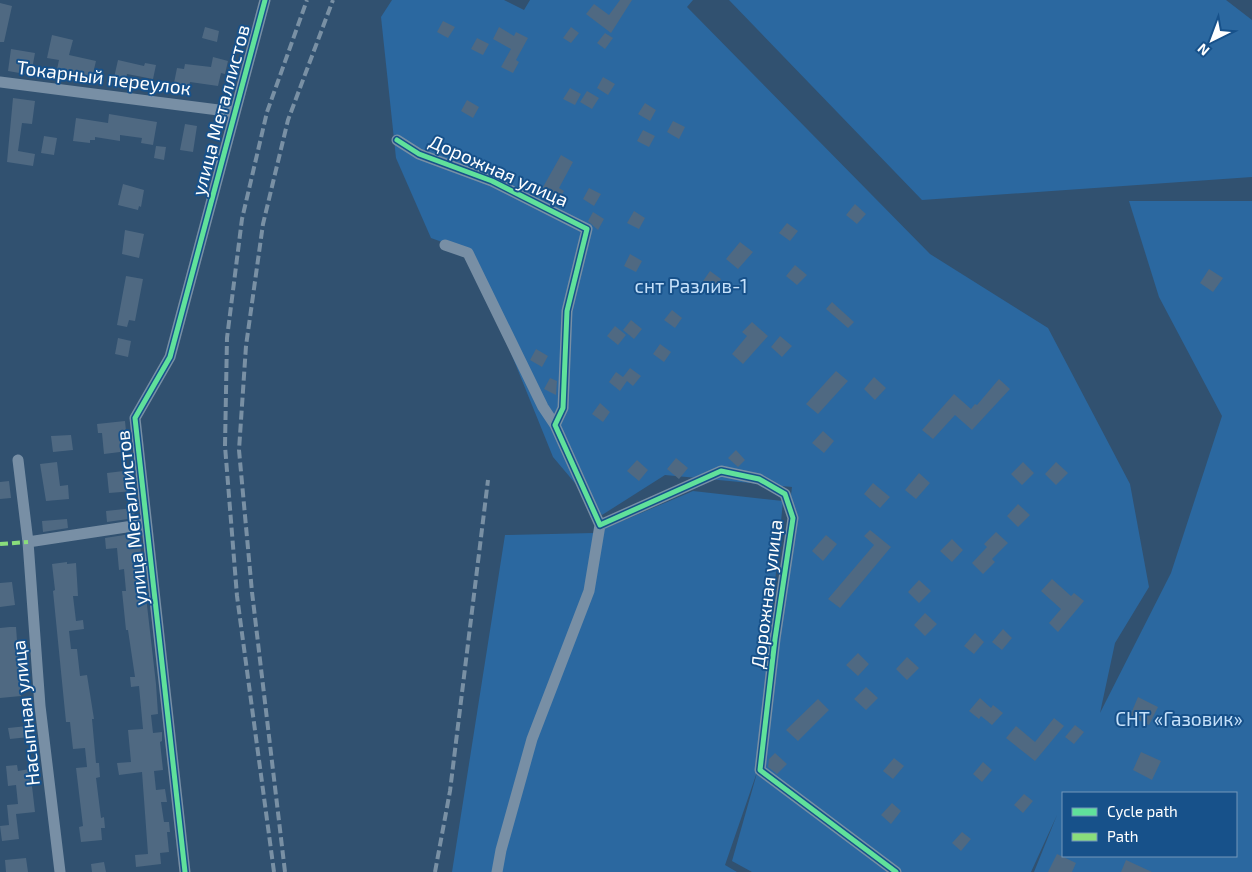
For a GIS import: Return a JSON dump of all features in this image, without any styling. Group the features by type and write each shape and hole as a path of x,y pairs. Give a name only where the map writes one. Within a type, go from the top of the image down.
{"street":[{"name":"улица Металлистов","path":"185,872 135,418 170,357 265,0"},
{"name":"Токарный переулок","path":"0,82 234,112"},
{"name":"Дорожная улица","path":"397,140 419,154 492,182 587,229 567,311 563,408 555,425"},
{"path":"445,245 468,253 542,407 555,425 600,525 588,591 532,740 501,850 497,872"},
{"name":"Насыпная улица","path":"18,460 28,542 40,706 60,872"},
{"name":"Дорожная улица","path":"600,525 721,471 759,479 785,494 793,518 775,639 760,770 896,872"},
{"path":"28,542 146,524"}],"green space":[{"name":"снт Разлив-1","path":"392,0 504,0 524,10 530,0 693,0 687,7 930,254 1048,328 1130,484 1149,587 1115,643 1100,713 1171,573 1222,416 1159,297 1129,201 1252,201 1252,872 1034,872 1057,815 1031,872 752,872 732,861 757,773 792,487 665,475 602,515 553,457 470,252 431,238 396,158 381,17"},
{"path":"729,0 1226,0 1252,20 1252,177 922,200"},
{"path":"693,491 783,501 756,775 725,865 737,872 452,872 505,535 594,533"}],"building":[{"path":"620,0 632,0 611,33 586,14 594,4 609,15"},
{"path":"0,3 12,6 4,42 0,42"},
{"path":"443,21 455,27 448,38 437,32"},
{"path":"205,27 219,31 217,42 202,38"},
{"path":"499,27 514,36 516,32 528,38 516,60 519,62 513,73 501,67 511,49 493,39"},
{"path":"571,27 579,33 571,43 563,38"},
{"path":"605,33 613,38 605,49 597,43"},
{"path":"52,35 73,40 69,55 96,61 91,82 56,74 59,60 47,58"},
{"path":"477,38 489,44 483,55 471,49"},
{"path":"11,49 35,53 31,75 8,71"},
{"path":"213,57 228,61 225,74 221,73 218,86 190,82 189,86 174,83 177,68 184,69 185,64 211,67"},
{"path":"118,60 144,66 145,63 156,65 153,79 127,74 125,84 113,82"},
{"path":"603,77 615,84 608,95 597,88"},
{"path":"570,88 581,94 575,105 563,99"},
{"path":"587,91 599,98 592,109 580,102"},
{"path":"13,98 35,101 32,124 22,123 18,151 35,154 33,166 7,162"},
{"path":"467,100 479,107 473,118 461,111"},
{"path":"645,103 656,110 650,121 638,114"},
{"path":"109,114 157,122 153,145 141,143 142,138 120,135 120,141 95,137 95,140 90,140 90,143 73,141 76,118 108,123"},
{"path":"673,121 685,127 679,139 667,132"},
{"path":"185,124 197,126 193,152 180,150"},
{"path":"643,130 655,136 649,147 637,141"},
{"path":"44,136 57,138 54,155 41,153"},
{"path":"156,146 166,147 164,160 154,158"},
{"path":"456,148 468,155 464,162 451,158"},
{"path":"561,155 573,162 559,188 564,191 556,205 538,196"},
{"path":"123,184 144,190 141,207 139,206 138,210 118,205"},
{"path":"589,188 601,194 594,206 583,199"},
{"path":"855,204 866,214 857,224 846,215"},
{"path":"634,211 645,218 639,229 627,223"},
{"path":"593,212 604,219 598,230 588,221"},
{"path":"787,223 798,231 790,241 779,233"},
{"path":"125,230 144,234 139,258 122,254"},
{"path":"740,242 753,252 738,269 726,259"},
{"path":"630,254 642,261 636,272 624,266"},
{"path":"795,265 807,275 797,285 786,276"},
{"path":"1209,269 1223,278 1213,292 1200,283"},
{"path":"710,271 721,279 714,289 703,281"},
{"path":"126,276 143,279 135,321 129,320 127,327 117,325"},
{"path":"832,302 854,322 848,328 826,309"},
{"path":"672,310 682,318 675,328 664,320"},
{"path":"631,320 642,329 634,339 623,330"},
{"path":"752,322 768,336 743,364 732,354 747,336 742,332"},
{"path":"615,326 626,335 618,345 607,336"},
{"path":"780,336 792,346 782,357 771,347"},
{"path":"118,338 131,341 128,357 115,354"},
{"path":"660,344 671,352 664,362 653,354"},
{"path":"536,349 548,356 542,367 530,360"},
{"path":"630,368 641,376 633,386 627,381 620,391 609,382 616,372 623,377"},
{"path":"836,371 848,381 818,414 806,404"},
{"path":"874,377 886,388 875,400 864,389"},
{"path":"550,378 557,381 556,395 544,389"},
{"path":"999,379 1010,389 972,430 955,415 933,439 922,430 954,394 971,409 975,404 977,405"},
{"path":"600,403 610,412 603,422 592,414"},
{"path":"125,421 128,451 104,454 102,433 98,433 97,424"},
{"path":"823,431 834,441 824,453 812,443"},
{"path":"71,435 73,450 53,452 51,436"},
{"path":"736,450 745,460 738,467 728,458"},
{"path":"676,458 688,468 679,479 667,469"},
{"path":"637,460 648,470 639,481 627,471"},
{"path":"57,462 60,486 68,485 69,499 46,501 40,464"},
{"path":"1023,462 1034,473 1022,485 1011,474"},
{"path":"1056,462 1068,473 1056,485 1045,474"},
{"path":"132,470 134,491 109,493 107,473"},
{"path":"919,473 930,483 916,499 905,490"},
{"path":"9,481 11,498 0,499 0,482"},
{"path":"873,483 890,497 880,508 864,494"},
{"path":"1018,504 1030,515 1018,527 1007,516"},
{"path":"134,508 135,518 107,522 106,511"},
{"path":"67,519 68,528 43,532 42,521"},
{"path":"870,530 891,547 840,608 828,599 874,545 864,536"},
{"path":"996,532 1008,543 992,559 995,562 983,574 972,563 987,547 984,544"},
{"path":"137,533 139,535 156,684 158,714 151,715 153,733 162,732 162,741 160,742 163,770 154,771 156,790 165,789 167,802 161,802 164,822 169,822 170,832 167,832 169,852 160,853 161,864 136,867 135,855 148,854 142,772 119,775 117,763 131,762 128,730 143,729 139,686 131,687 130,677 135,677 128,630 126,630 122,591 126,591 124,569 119,570 117,548 106,549 105,538"},
{"path":"826,535 837,544 823,561 812,551"},
{"path":"952,539 963,550 952,562 940,551"},
{"path":"67,562 67,564 76,563 78,596 73,596 76,621 83,620 84,629 69,631 71,649 77,649 80,676 87,675 94,719 92,719 96,763 99,763 100,777 96,778 101,818 104,817 105,828 101,828 102,840 81,842 79,827 83,826 76,768 87,767 85,748 73,749 70,722 66,722 53,591 55,590 52,564"},
{"path":"1052,579 1071,596 1074,593 1084,601 1058,632 1049,623 1061,609 1041,591"},
{"path":"919,580 931,591 919,603 908,592"},
{"path":"12,582 15,605 0,607 0,583"},
{"path":"925,613 937,624 925,636 914,625"},
{"path":"16,627 21,696 0,698 0,628"},
{"path":"1003,629 1012,638 1002,650 992,642"},
{"path":"975,633 984,642 974,654 964,646"},
{"path":"858,653 869,664 858,676 846,665"},
{"path":"907,657 919,668 907,680 896,669"},
{"path":"866,687 878,698 866,710 854,699"},
{"path":"1138,697 1158,707 1149,725 1130,716"},
{"path":"980,698 991,708 993,705 1003,713 992,725 981,716 979,719 969,711"},
{"path":"818,699 829,710 798,741 786,730"},
{"path":"1054,718 1064,726 1035,761 1006,738 1016,726 1035,742"},
{"path":"1075,725 1084,732 1074,744 1065,737"},
{"path":"28,726 29,737 10,739 8,728"},
{"path":"1141,752 1161,761 1152,780 1133,770"},
{"path":"775,753 787,764 777,774 768,767 769,759"},
{"path":"894,758 904,766 893,779 883,771"},
{"path":"983,762 992,770 982,782 973,774"},
{"path":"17,765 18,771 30,769 35,812 16,814 19,839 2,841 0,826 9,825 7,805 18,804 16,785 8,786 6,766"},
{"path":"1024,794 1033,801 1023,813 1014,805"},
{"path":"892,803 901,811 891,824 881,815"},
{"path":"962,832 971,839 961,851 952,843"},
{"path":"1057,854 1076,863 1072,872 1048,872"},
{"path":"26,858 28,872 6,872 5,860"},
{"path":"1126,860 1152,872 1121,872"},
{"path":"104,862 106,872 92,872 91,864"}],"railway":[{"path":"274,872 237,596 225,446 227,338 242,219 267,112 307,0"},
{"path":"285,872 252,592 239,450 246,346 263,224 288,120 333,0"},
{"path":"435,872 450,791 488,480"}],"marked path":[{"path":"0,544 28,542"}],"cycle path":[{"path":"185,872 135,418 170,357 265,0"},
{"path":"397,140 419,154 492,181 587,229 567,311 563,408 555,425 600,525 721,471 759,479 785,494 793,518 775,639 760,770 896,872"}],"park label":[{"name":"СНТ «Газовик»","path":"1179,718"}]}
